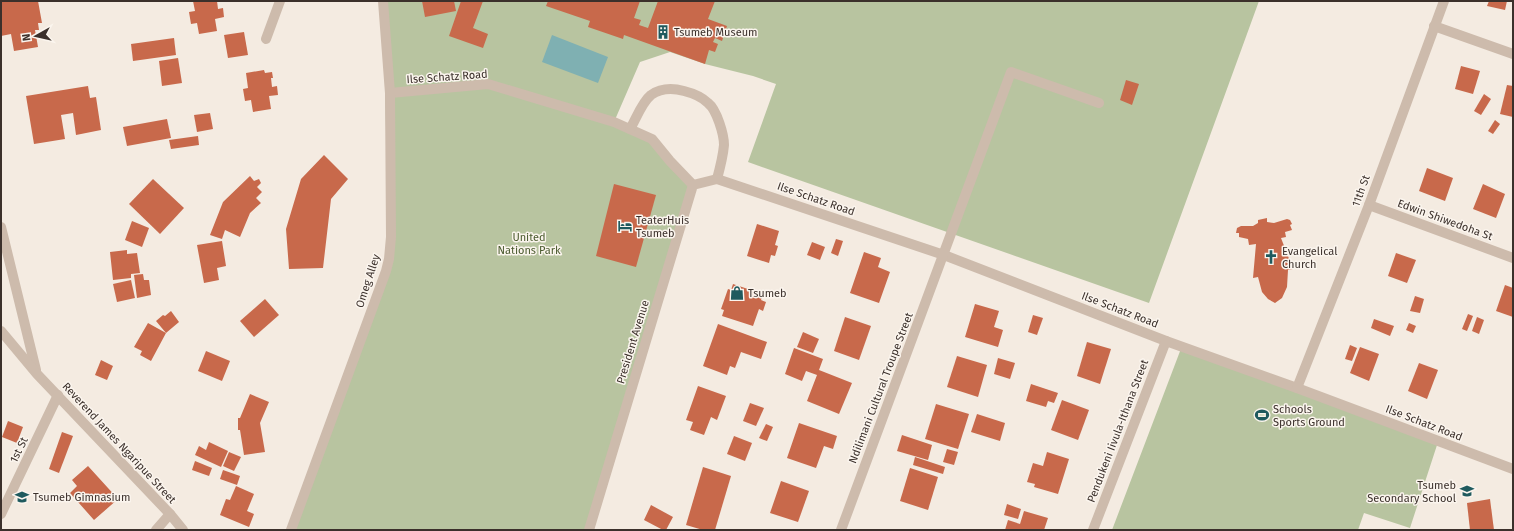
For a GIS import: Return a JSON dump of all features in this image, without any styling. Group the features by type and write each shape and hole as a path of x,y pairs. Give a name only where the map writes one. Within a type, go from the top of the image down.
{"street":[{"path":"266,39 280,1"},
{"name":"Omeg Alley","path":"291,530 389,259 391,237 390,93 384,1"},
{"name":"11th St","path":"1297,388 1369,204 1444,1"},
{"path":"1434,26 1513,54"},
{"name":"Ndilimani Cultural Troupe Street","path":"841,530 1011,72 1099,103"},
{"name":"Ilse Schatz Road","path":"390,93 488,84 614,122 652,139 693,184"},
{"path":"630,129 651,96 661,90 670,88 678,90 698,96 709,103 714,109 722,131 724,145 717,179 693,184"},
{"name":"Ilse Schatz Road","path":"717,179 944,255 1166,341 1297,388 1513,469"},
{"name":"President Avenue","path":"589,530 693,184"},
{"name":"Edwin Shiwedoha St","path":"1369,204 1513,258"},
{"path":"1,227 37,374"},
{"name":"Reverend James Ngaripue Street","path":"1,331 37,374 170,514 183,530"},
{"name":"Pendukeni Iivula-Ithana Street","path":"1093,530 1166,341"},
{"name":"1st St","path":"1,514 58,395"},
{"path":"156,530 170,514"}],"green space":[{"name":"United Nations Park","path":"383,1 1259,1 1149,303 748,162 776,84 753,76 705,64 670,52 640,62 614,122 652,139 693,185 589,530 290,530 389,259"},
{"name":"Schools Sports Ground","path":"1182,346 1438,442 1410,528 1364,513 1358,530 1112,530"}],"water":[{"path":"552,35 608,57 598,83 542,62"}],"building":[{"path":"1,1 38,1 42,23 38,23 39,30 35,30 38,47 14,51 11,34 1,36"},
{"path":"193,1 217,1 218,9 223,8 224,17 215,19 217,31 199,34 197,23 191,24 189,12 195,11"},
{"path":"422,1 454,1 456,11 425,17"},
{"path":"461,1 483,1 473,28 488,34 483,48 449,36"},
{"name":"Tsumeb Museum","path":"548,1 640,1 634,18 641,20 639,25 648,28 658,1 715,1 708,19 727,26 722,41 715,38 713,42 718,44 715,52 709,50 705,64 624,35 623,39 588,27 590,21 546,6"},
{"path":"1489,1 1507,1 1505,10 1487,6"},
{"path":"244,32 248,55 228,58 224,35"},
{"path":"174,38 176,55 133,61 131,44"},
{"path":"178,58 182,83 162,86 159,61"},
{"path":"1461,66 1480,71 1473,94 1455,89"},
{"path":"264,70 265,73 272,72 272,87 277,86 278,95 269,96 271,109 253,112 251,100 245,101 243,89 248,88 246,73"},
{"path":"1126,80 1139,84 1132,105 1120,100"},
{"path":"1507,85 1513,86 1513,117 1500,114"},
{"path":"88,86 90,98 96,97 101,130 76,135 73,113 61,115 65,139 34,144 26,96"},
{"path":"1484,94 1491,99 1481,115 1474,111"},
{"path":"210,113 213,129 197,132 194,115"},
{"path":"167,119 171,138 127,146 123,127"},
{"path":"1495,120 1500,124 1493,134 1488,131"},
{"path":"198,136 199,145 171,149 169,140"},
{"path":"324,155 348,179 331,199 323,268 289,269 286,229 301,179"},
{"path":"1427,168 1453,178 1445,201 1419,191"},
{"path":"250,176 254,181 259,179 261,183 257,187 262,192 256,198 261,203 250,213 240,237 225,230 222,239 210,235 223,202"},
{"path":"153,179 184,208 160,234 129,204"},
{"name":"TeaterHuis Tsumeb","path":"614,184 656,195 636,267 596,256"},
{"path":"1483,184 1505,194 1496,218 1473,209"},
{"name":"Evangelical Church","path":"1267,218 1267,222 1274,223 1287,219 1290,220 1292,224 1290,225 1292,230 1285,232 1286,237 1281,238 1293,269 1288,270 1287,287 1282,298 1275,303 1268,299 1262,292 1258,277 1253,278 1256,244 1249,245 1248,239 1239,237 1239,233 1236,233 1237,228 1241,226 1253,226 1258,223 1258,220"},
{"path":"132,221 149,228 142,247 125,240"},
{"path":"757,224 779,231 775,245 778,246 775,256 771,255 769,263 747,256"},
{"path":"836,239 843,241 838,256 831,253"},
{"path":"222,241 226,266 217,268 219,280 204,283 197,245"},
{"path":"812,242 825,247 820,260 807,255"},
{"path":"127,250 127,254 137,253 140,273 131,274 131,278 113,280 110,252"},
{"path":"864,252 881,258 878,267 890,272 879,303 850,293"},
{"path":"1396,253 1416,260 1407,283 1388,276"},
{"path":"143,274 144,280 149,280 151,295 137,298 134,275"},
{"path":"131,280 135,298 117,302 113,284"},
{"path":"733,284 763,294 761,300 766,302 763,311 759,309 753,326 722,316 724,310 721,309 728,289 731,290"},
{"path":"1505,285 1513,288 1513,317 1496,311"},
{"path":"1415,296 1424,299 1420,313 1410,311"},
{"path":"265,299 279,315 254,337 240,321"},
{"path":"975,304 999,311 994,327 1003,330 998,347 965,337"},
{"path":"171,311 179,322 166,333 156,321"},
{"path":"1468,314 1473,316 1467,331 1462,329"},
{"path":"1033,315 1043,318 1037,335 1028,332"},
{"path":"845,317 871,326 859,360 834,351"},
{"path":"1477,317 1484,320 1479,334 1472,331"},
{"path":"1374,319 1394,326 1390,336 1371,328"},
{"path":"148,323 166,333 151,361 140,355 142,351 134,347"},
{"path":"1409,323 1416,326 1413,333 1406,330"},
{"path":"718,324 767,342 761,359 741,352 735,368 730,366 727,375 703,366"},
{"path":"803,332 819,339 813,353 797,347"},
{"path":"1087,342 1111,349 1100,384 1077,376"},
{"path":"1350,345 1357,348 1352,361 1345,359"},
{"path":"1360,347 1379,354 1369,381 1350,373"},
{"path":"794,348 823,359 819,370 852,383 839,414 807,401 817,375 806,371 802,381 785,374"},
{"path":"206,351 230,361 222,381 198,371"},
{"path":"957,356 987,365 978,397 947,387"},
{"path":"998,358 1015,363 1010,379 994,374"},
{"path":"101,360 113,366 107,380 95,375"},
{"path":"1419,363 1438,370 1427,399 1408,391"},
{"path":"1031,384 1058,393 1054,403 1048,401 1046,407 1026,401"},
{"path":"698,386 726,396 717,420 711,417 704,435 690,430 693,422 686,420"},
{"path":"250,394 269,402 260,423 265,452 244,455 240,430 238,430 238,418 240,418"},
{"path":"1062,400 1089,410 1078,440 1051,430"},
{"path":"750,403 764,408 756,426 743,421"},
{"path":"936,404 969,414 958,449 925,439"},
{"path":"977,414 1005,423 1000,441 971,432"},
{"path":"8,421 23,427 17,443 2,437"},
{"path":"799,423 837,436 833,449 824,446 816,468 787,458"},
{"path":"766,424 773,427 767,441 759,438"},
{"path":"62,432 73,436 59,473 49,469"},
{"path":"902,435 932,445 928,460 897,451"},
{"path":"734,436 752,443 745,461 727,454"},
{"path":"209,442 228,451 221,467 195,455 199,446 206,450"},
{"path":"947,449 958,452 954,465 943,462"},
{"path":"229,452 241,457 234,471 223,466"},
{"path":"1047,452 1069,459 1058,494 1034,487 1035,484 1027,482 1033,463 1043,466"},
{"path":"915,457 945,467 943,474 913,465"},
{"path":"195,461 212,468 209,476 192,470"},
{"path":"88,466 118,499 94,520 70,493 77,486 72,480"},
{"path":"703,467 731,476 715,530 703,530 686,525"},
{"path":"910,468 938,477 928,510 900,501"},
{"path":"223,470 240,476 237,485 220,479"},
{"path":"781,481 809,491 798,522 770,513"},
{"path":"236,486 254,494 247,511 254,514 249,527 220,515 226,499 230,500"},
{"path":"1490,499 1494,530 1470,530 1467,503"},
{"path":"1007,504 1021,509 1018,519 1004,515"},
{"path":"651,505 673,517 666,530 663,530 644,520"},
{"path":"1024,511 1048,518 1044,530 1005,530 1008,520 1020,524"}],"place":[{"name":"Tsumeb Museum","path":"663,32"},
{"name":"TeaterHuis Tsumeb","path":"625,226"},
{"name":"Evangelical Church","path":"1271,257"},
{"name":"Tsumeb","path":"737,293"},
{"name":"Schools Sports Ground","path":"1262,415"},
{"name":"Tsumeb Secondary School","path":"1467,491"},
{"name":"Tsumeb Gimnasium","path":"22,497"}]}
